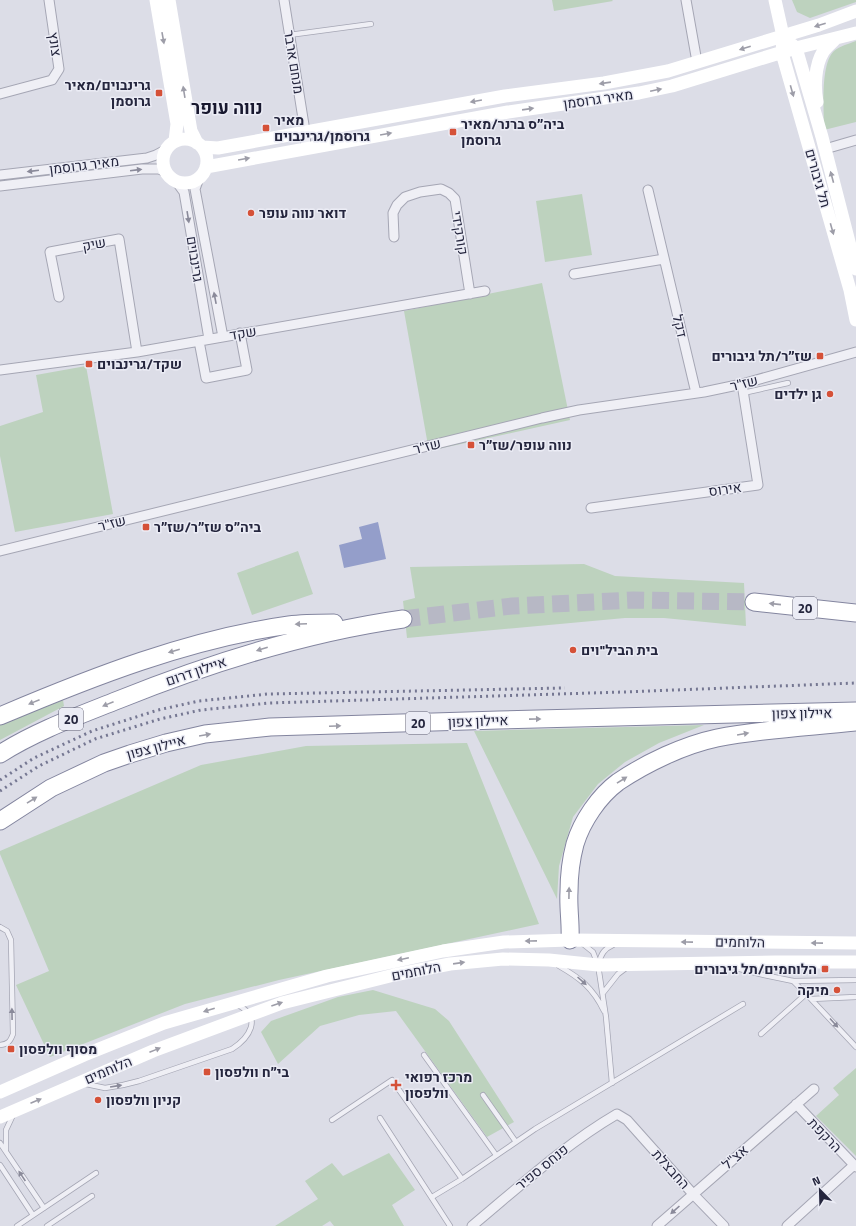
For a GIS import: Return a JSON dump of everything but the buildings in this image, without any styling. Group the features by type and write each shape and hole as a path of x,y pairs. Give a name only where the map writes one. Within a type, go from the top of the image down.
{"highway":[{"name":"20","path":"754,602 856,613"},
{"name":"איילון דרום","path":"0,716 67,688 121,668 235,634 290,625 399,619 324,633 226,660 150,687 95,709 52,728 0,754"},
{"name":"איילון צפון","path":"0,821 51,788 104,763 166,743 213,733 270,728 498,720 856,711"},
{"path":"570,940 569,892 571,864 576,843 589,815 601,799 617,783 654,762 687,747 716,738 749,732 856,722"}],"street":[{"name":"צונץ","path":"0,94 52,80 59,69 49,0"},
{"path":"156,0 177,124 177,134 163,160 166,172 176,181 188,183 203,172 206,153 193,136 190,126 169,0"},
{"name":"מנחם ארבר","path":"284,0 305,131 306,149"},
{"path":"686,0 697,62"},
{"name":"תל גיבורים","path":"775,0 783,36 782,53 850,290 856,320"},
{"name":"מאיר גרוסמן","path":"200,145 218,148 305,131 505,96 636,78 668,71 783,36 819,25 856,11"},
{"name":"מאיר גרוסמן","path":"203,172 306,149 508,112 639,93 672,86 796,48 856,32"},
{"path":"783,36 796,48"},
{"path":"837,38 822,53 817,73 816,96 823,143 856,140"},
{"name":"תל גיבורים","path":"796,48 856,269"},
{"path":"171,145 186,139 200,145"},
{"name":"מאיר גרוסמן","path":"0,175 147,158 156,155 171,145"},
{"name":"מאיר גרוסמן","path":"0,186 142,169 159,169 166,172"},
{"name":"גרינבוים","path":"203,172 195,189 222,337"},
{"name":"גרינבוים","path":"176,181 184,192 209,339"},
{"name":"קורקידי","path":"394,237 393,213 396,205 405,197 420,192 441,189 449,193 455,199 470,294"},
{"name":"דקל","path":"648,190 696,393"},
{"name":"שיק","path":"60,297 50,252 119,239 137,352"},
{"path":"574,274 664,259"},
{"name":"שקד","path":"0,370 137,352 485,291"},
{"path":"199,341 206,378 246,370 240,333"},
{"name":"שז\"ר","path":"0,551 542,418 579,410 742,388 856,352"},
{"name":"אירוס","path":"591,508 758,484 742,388"},
{"path":"549,960 566,952 569,949 570,940"},
{"name":"הלוחמים","path":"0,1092 133,1034 164,1023 327,976 443,950 504,942 570,940 621,942 856,943"},
{"name":"הלוחמים","path":"0,1117 154,1051 249,1014 282,1003 328,991 394,975 450,964 503,959 549,960 598,965 856,962"},
{"path":"0,1085 21,1082"},
{"name":"אצ\"ל","path":"657,1226 814,1088"},
{"name":"הרקפת","path":"787,1226 855,1166 796,1104"},
{"name":"החבצלת","path":"617,1114 627,1120 693,1194 724,1226"},
{"name":"פנחס ספיר","path":"472,1226 560,1151 590,1130 617,1114"}],"lane":[{"path":"289,35 372,24"},
{"path":"742,388 788,383"},
{"path":"0,927 7,932 10,940 13,1034 11,1041 7,1044 0,1045"},
{"path":"570,940 585,945 590,949 593,952 598,965 606,1017 612,1083"},
{"path":"598,965 600,956 604,951 621,942"},
{"path":"549,960 575,975 586,985 594,993 606,1017"},
{"path":"717,963 793,981 856,980"},
{"path":"603,993 618,974 635,964"},
{"path":"793,981 811,998 856,1047"},
{"path":"761,1034 806,994"},
{"path":"811,998 856,997"},
{"path":"78,1083 105,1088 123,1085 139,1081 232,1049 239,1044 250,1031 252,1023 249,1014 239,1006 228,1004"},
{"path":"432,1197 462,1179 557,1115 743,1004"},
{"path":"424,1055 496,1156"},
{"path":"332,1120 392,1080 462,1179"},
{"path":"484,1095 516,1142"},
{"path":"6,1152 6,1134 8,1123 20,1108"},
{"path":"380,1118 450,1226"},
{"path":"0,1143 44,1208"},
{"path":"0,1165 33,1215"},
{"path":"18,1226 96,1173"},
{"path":"47,1226 92,1196"}],"green space":[{"path":"552,0 612,0 613,1 554,11"},
{"path":"792,0 856,0 856,2 810,18 797,12"},
{"path":"856,41 856,122 824,130 823,100 825,77 830,57 836,49"},
{"path":"582,194 592,255 545,262 536,201"},
{"path":"542,283 570,420 429,451 404,311"},
{"path":"86,366 113,514 15,532 0,456 0,426 43,412 36,375"},
{"path":"298,551 313,594 252,615 237,573"},
{"path":"584,564 615,576 744,583 746,626 664,618 625,618 407,638 403,601 415,598 410,567"},
{"path":"63,700 64,706 0,740 0,724"},
{"path":"704,725 659,743 625,762 598,784 573,817 559,866 557,899 474,731"},
{"path":"467,743 539,924 279,980 185,1004 50,1057 16,985 49,971 0,851 201,765 306,746"},
{"path":"373,990 435,1009 449,1021 514,1122 487,1137 396,1011 359,1015 320,1026 278,1064 261,1032 271,1021 338,997"},
{"path":"856,1068 856,1156 816,1116 839,1095 833,1088"},
{"path":"389,1153 415,1190 392,1205 404,1226 334,1226 330,1221 322,1226 275,1226 318,1199 305,1181 332,1163 343,1176"}],"water":[{"path":"378,522 386,559 344,568 339,545 362,539 359,527"}],"tunnel":[{"path":"403,619 512,606 633,600 754,602"}],"railway":[{"path":"0,791 39,766 95,739 160,719 201,710 269,703 856,683"},
{"path":"0,780 34,758 92,731 158,710 199,701 268,694 565,688"}],"place":[{"name":"גרינבוים/מאיר גרוסמן","path":"159,93"},
{"name":"מאיר גרוסמן/גרינבוים","path":"266,128"},
{"name":"ביה״ס ברנר/מאיר גרוסמן","path":"453,132"},
{"name":"דואר נווה עופר","path":"251,213"},
{"name":"שז״ר/תל גיבורים","path":"820,356"},
{"name":"שקד/גרינבוים","path":"89,364"},
{"name":"גן ילדים","path":"830,394"},
{"name":"נווה עופר/שז״ר","path":"471,445"},
{"name":"ביה״ס שז״ר/שז״ר","path":"146,527"},
{"name":"בית הביל\"וים","path":"573,650"},
{"name":"הלוחמים/תל גיבורים","path":"825,969"},
{"name":"מיקה","path":"837,990"},
{"name":"מסוף וולפסון","path":"11,1049"},
{"name":"בי״ח וולפסון","path":"207,1072"},
{"name":"מרכז רפואי וולפסון","path":"396,1085"},
{"name":"קניון וולפסון","path":"98,1100"}],"district":[{"name":"נווה עופר","path":"227,108"}]}
